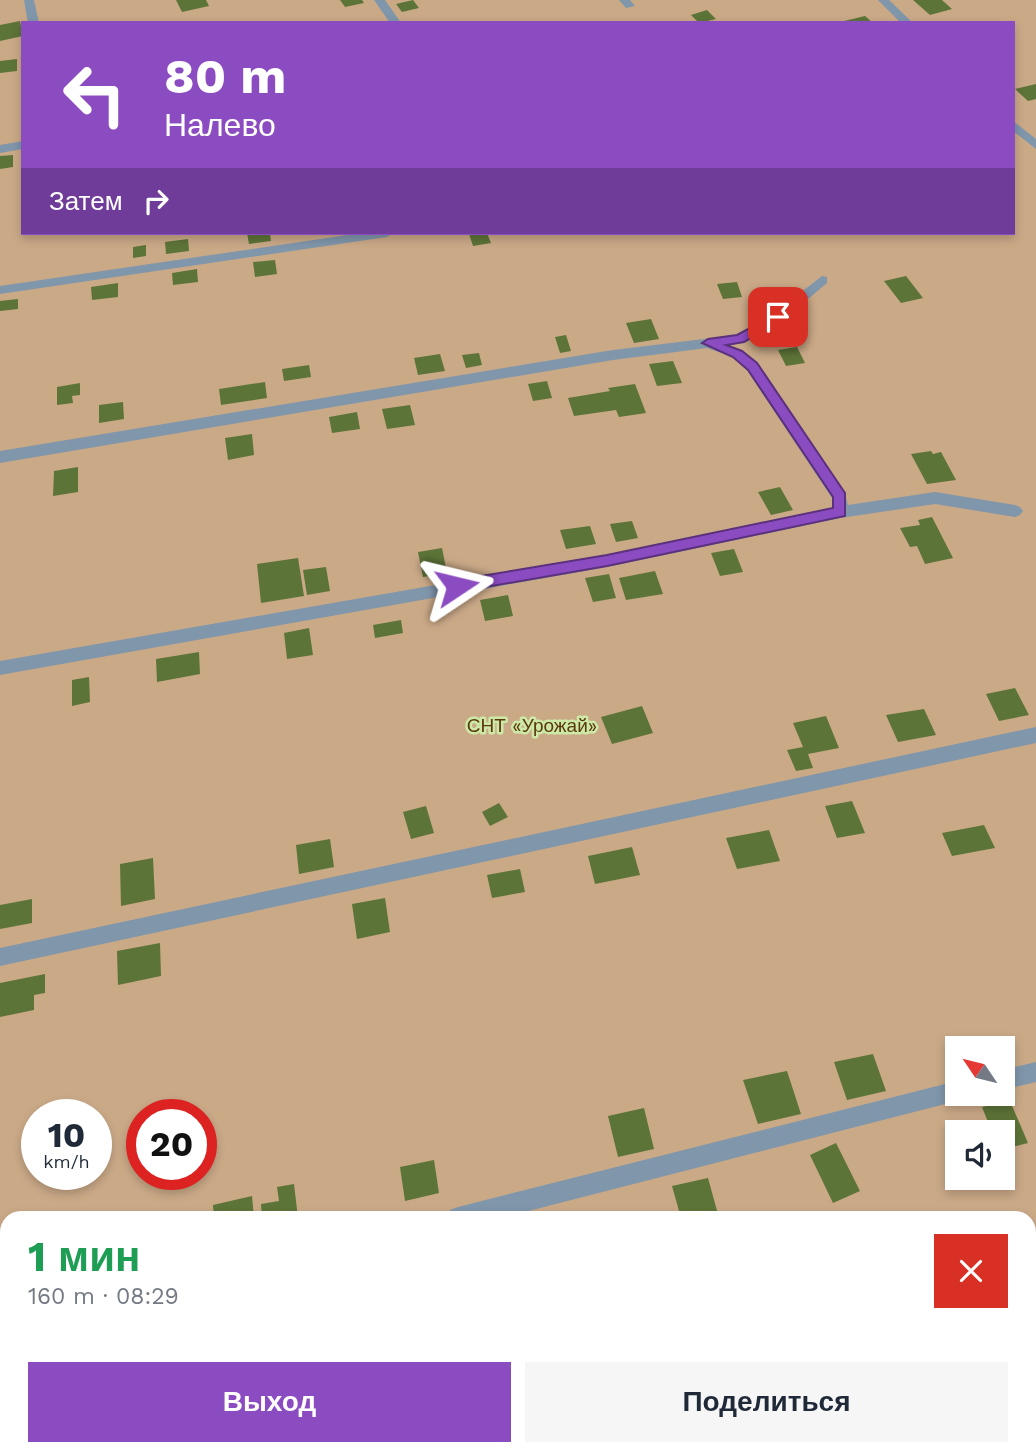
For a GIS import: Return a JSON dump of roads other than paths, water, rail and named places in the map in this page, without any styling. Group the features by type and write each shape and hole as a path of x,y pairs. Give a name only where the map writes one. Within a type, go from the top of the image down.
{"lane":[{"path":"29,0 34,21"},
{"path":"379,0 395,21"},
{"path":"883,0 906,21"},
{"path":"1016,129 1036,145"},
{"path":"0,149 21,145"},
{"path":"0,290 373,235"},
{"path":"0,457 613,355 740,339 778,317 822,280"},
{"path":"708,343 738,354 752,367 840,496 840,512"},
{"path":"0,668 607,561 840,512 935,498 1015,511"},
{"path":"0,957 1036,735"},
{"path":"1015,1077 1036,1072"},
{"path":"486,1211 945,1094"}],"park label":[{"name":"СНТ «Урожай»","path":"532,725"}]}
